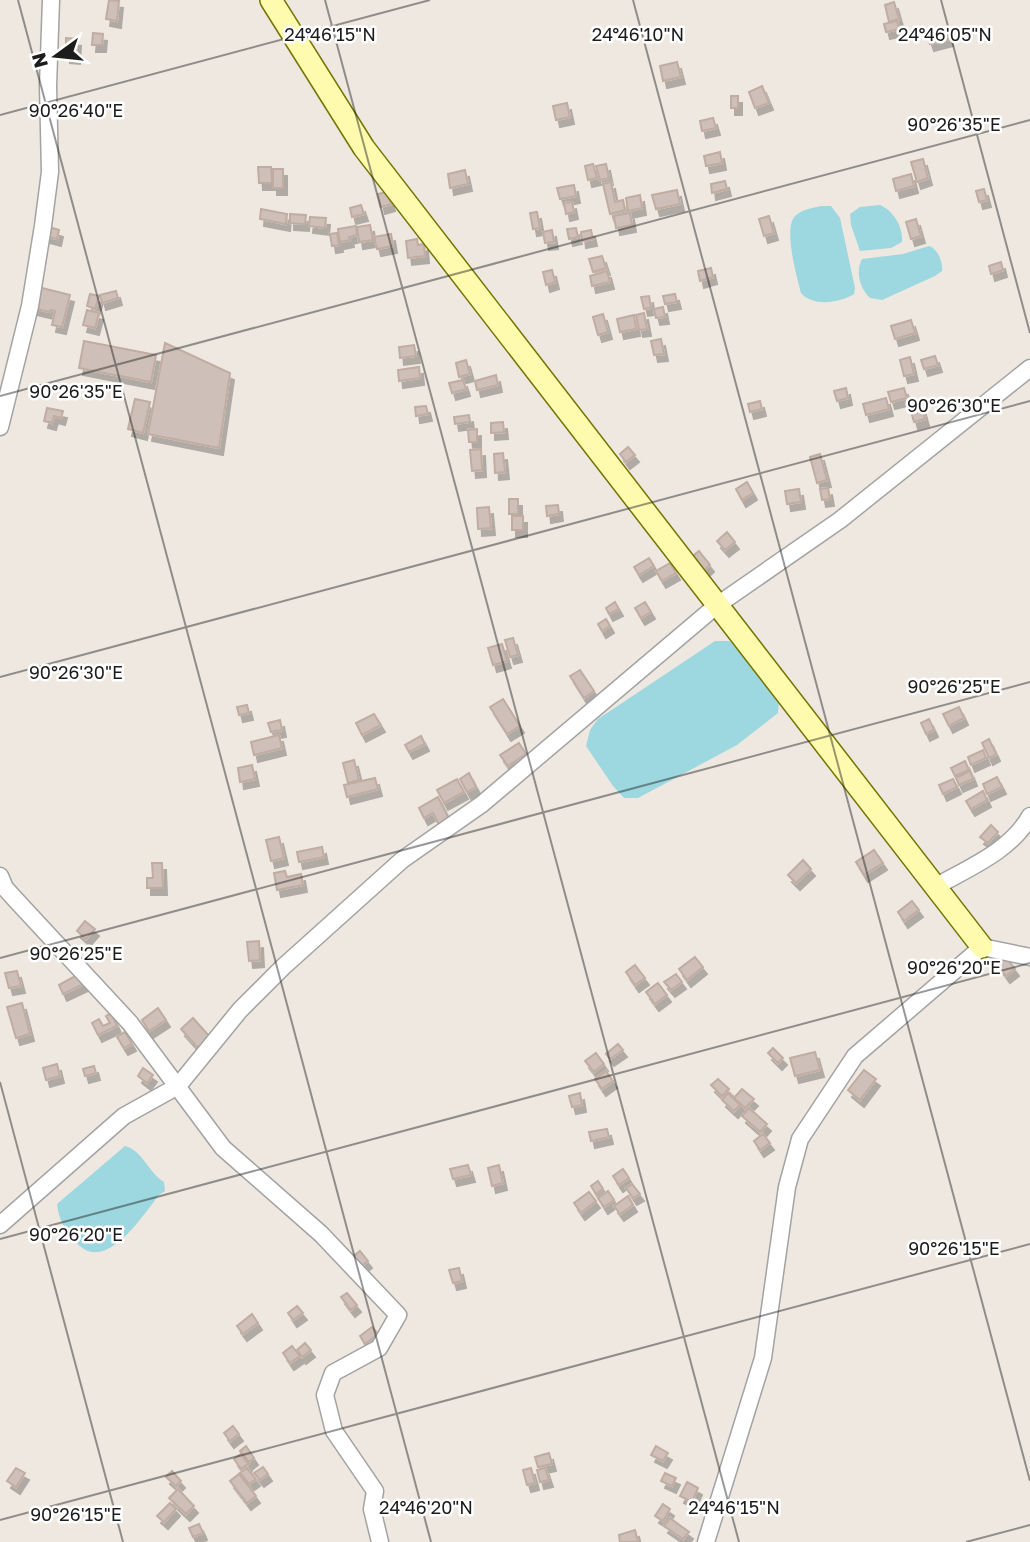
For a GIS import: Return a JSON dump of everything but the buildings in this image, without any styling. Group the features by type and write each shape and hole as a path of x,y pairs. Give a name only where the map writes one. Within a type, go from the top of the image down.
{"street":[{"path":"0,427 30,306 50,172 48,86 51,0"},
{"path":"271,0 364,148 982,947 1030,957"},
{"path":"0,1225 124,1116 178,1086 240,1010 282,967 402,860 482,804 716,606 840,520 1030,368"},
{"path":"936,887 997,851 1023,830 1030,816"},
{"path":"0,876 5,888 130,1023 223,1148 321,1234 398,1315 379,1348 333,1373 325,1395 334,1431 375,1491 372,1508 380,1542"},
{"path":"706,1542 763,1359 787,1187 800,1139 855,1056 982,947"}],"water":[{"path":"880,205 897,220 902,242 891,248 860,251 850,214 860,207"},
{"path":"831,206 840,218 855,288 854,294 848,297 827,302 812,300 801,293 790,231 795,216 804,210"},
{"path":"929,246 939,256 942,271 882,300 870,298 866,294 859,274 862,259 903,254"},
{"path":"715,641 729,641 740,648 779,700 778,713 737,745 638,798 624,798 586,746 590,730 598,719"},
{"path":"125,1146 136,1152 164,1182 165,1191 133,1228 111,1248 99,1252 87,1251 66,1229 57,1204"}]}
